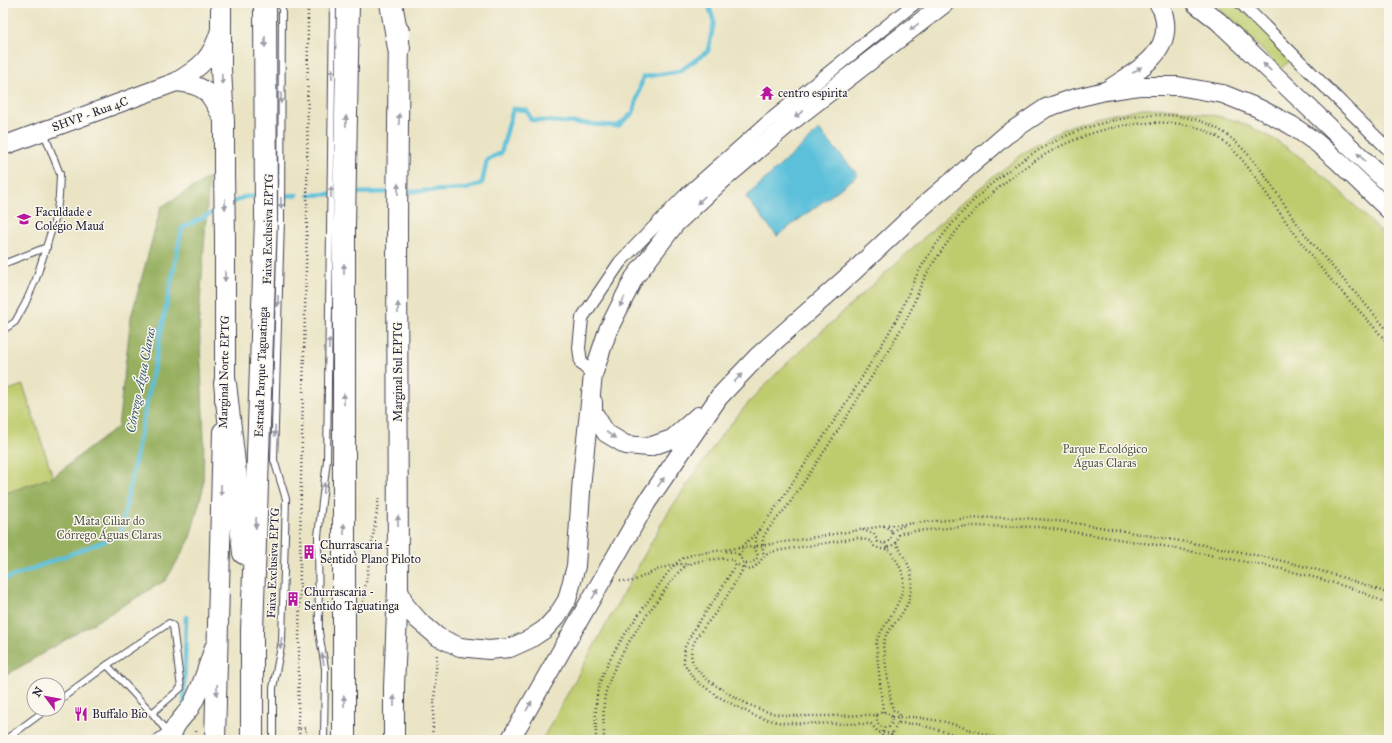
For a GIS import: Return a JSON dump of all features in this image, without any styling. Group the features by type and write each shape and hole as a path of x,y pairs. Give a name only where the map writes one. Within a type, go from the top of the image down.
{"highway":[{"name":"Estrada Parque Taguatinga","path":"252,740 252,632 273,219 265,3"},
{"path":"344,740 337,227 339,157 348,3"},
{"path":"391,3 399,48"},
{"path":"225,383 252,632"}],"main road":[{"name":"Marginal Norte EPTG","path":"209,739 219,634 225,383 224,122 221,69 221,3"},
{"name":"Marginal Sul EPTG","path":"394,740 394,687 398,588 397,220 399,3"}],"street":[{"path":"915,3 742,144 685,195 620,262 582,318 579,348 581,363 592,375 593,412 606,432 626,445 649,447 672,439 719,397 758,356 853,272 921,208 1006,135 1046,108 1072,98 1139,86 1178,86 1222,94 1258,108 1292,125 1340,162 1389,210"},
{"path":"398,588 405,605 418,620 438,637 460,647 489,650 510,648 530,639 545,629 557,616 568,600 576,566 582,477 592,375 608,330 634,278 675,224 722,180 788,123 944,3"},
{"path":"1105,91 1144,65 1157,53 1166,33 1164,11 1158,3"},
{"path":"1195,3 1218,21 1389,184"},
{"path":"1241,3 1389,150"},
{"name":"SHVP - Rua 4C","path":"3,146 176,82 199,67 205,60 216,45 222,26"},
{"name":"SHVP - Rua 4C","path":"176,82 191,83 200,86 213,100 224,122"},
{"path":"510,739 647,502 719,397"},
{"path":"168,736 190,707 203,680 219,634"}],"lane":[{"name":"Faixa Exclusiva EPTG","path":"272,160 282,3"},
{"path":"333,3 339,157"},
{"path":"3,330 15,322 25,304 36,279 56,216 60,174 44,131"},
{"name":"Faixa Exclusiva EPTG","path":"273,219 274,460 286,499 282,641 273,688 273,740"},
{"path":"324,740 325,668 319,632 318,536 327,460 337,227"},
{"path":"3,264 47,247"},
{"path":"66,695 107,664 169,623 173,626 180,688 152,713"},
{"path":"107,664 152,713 168,736"},
{"path":"5,740 36,717"}],"path":[{"path":"307,226 308,3"},
{"path":"738,548 745,545 782,499 853,391 899,314 918,272 941,237 953,222 994,183 1024,160 1056,140 1077,130 1097,124 1138,116 1174,115 1208,124 1226,134 1253,160 1334,271 1389,332"},
{"path":"764,557 762,542 765,534 784,511 862,392 900,330 927,273 959,226 993,194 1038,159 1072,140 1101,130 1135,124 1169,123 1184,124 1218,137 1234,150 1313,258 1377,329 1389,345"},
{"path":"301,739 298,729 301,479 308,152"},
{"path":"363,606 380,490"},
{"path":"596,740 596,700 607,664 665,577 677,563 687,556 884,526 969,518 1039,519 1188,542 1286,562 1357,582 1389,594"},
{"path":"757,546 756,538 765,521"},
{"path":"892,532 896,529 912,524"},
{"path":"884,526 892,532 892,538 889,542 884,544"},
{"path":"620,580 629,582 633,581 654,571 677,563 689,564 726,558 733,560 736,564 748,570 756,567 770,552 857,538 871,541 874,546 880,549 886,549 896,543 899,535 902,533 915,531 970,526 1040,527 1163,546 1282,569 1357,590 1389,604"},
{"path":"860,529 874,534 878,542 884,544 888,548 900,565 904,575 903,593 878,636 876,643 883,712"},
{"path":"890,740 898,723 899,713 893,710 891,702 883,645 886,635 901,615 908,602 912,582 911,572 907,562 896,543"},
{"path":"746,564 754,562 758,556 758,552 753,547"},
{"path":"740,555 744,548"},
{"path":"722,550 736,552 740,555 742,562 746,564"},
{"path":"604,740 605,692 614,667 624,649 672,580 689,564"},
{"path":"736,564 721,591 694,629 685,647 684,663 693,678 717,696 757,717 782,723 871,724 878,732 892,734"},
{"path":"746,564 730,592 696,640 692,649 694,667 700,675 746,703 770,713 798,716 878,715 883,712 892,717 915,717 946,722 1003,740"},
{"path":"617,584 623,573"},
{"path":"432,740 438,637"},
{"path":"878,715 876,720 878,724 884,728"},
{"path":"884,728 889,727 892,723 892,717"},
{"path":"898,723 917,724 975,740"},
{"path":"298,729 306,728 308,740"},
{"path":"881,740 884,728"},
{"path":"196,730 196,740"},
{"path":"432,736 510,739"},
{"path":"209,739 424,740"}],"green space":[{"path":"1213,3 1237,3 1293,59 1281,68"},
{"name":"Parque Ecológico Águas Claras","path":"1143,108 1164,108 1211,115 1239,122 1263,133 1283,145 1321,174 1389,240 1389,740 542,740 667,514 723,433 751,400 782,368 966,199 1022,154 1055,133 1078,123"},
{"name":"Mata Ciliar do Córrego Águas Claras","path":"209,177 199,318 204,439 203,489 189,541 166,580 3,677 3,494 53,477 118,427 131,317 161,207"},
{"path":"23,385 53,477 3,494 3,392"}],"water":[{"path":"819,130 858,175 777,236 746,197"}],"waterway":[{"path":"402,192 466,189 482,183 487,160 501,153 513,109 527,110 531,120 618,126 633,113 643,77 680,71 708,51 714,22 708,3"},
{"name":"Córrego Água Claras","path":"350,193 393,192"},
{"name":"Córrego Água Claras","path":"309,195 333,194"},
{"name":"Córrego Água Claras","path":"278,196 297,195"},
{"name":"Córrego Água Claras","path":"230,204 244,197 261,196"},
{"name":"Córrego Água Claras","path":"3,580 120,535 182,228 220,209"},
{"path":"184,704 186,617"}],"place":[{"name":"centro espirita","path":"767,93"},
{"name":"Faculdade e Colégio Mauá","path":"24,219"},
{"name":"Churrascaria - Sentido Plano Piloto","path":"309,552"},
{"name":"Churrascaria - Sentido Taguatinga","path":"293,599"},
{"name":"Buffalo Bio","path":"81,714"}]}
